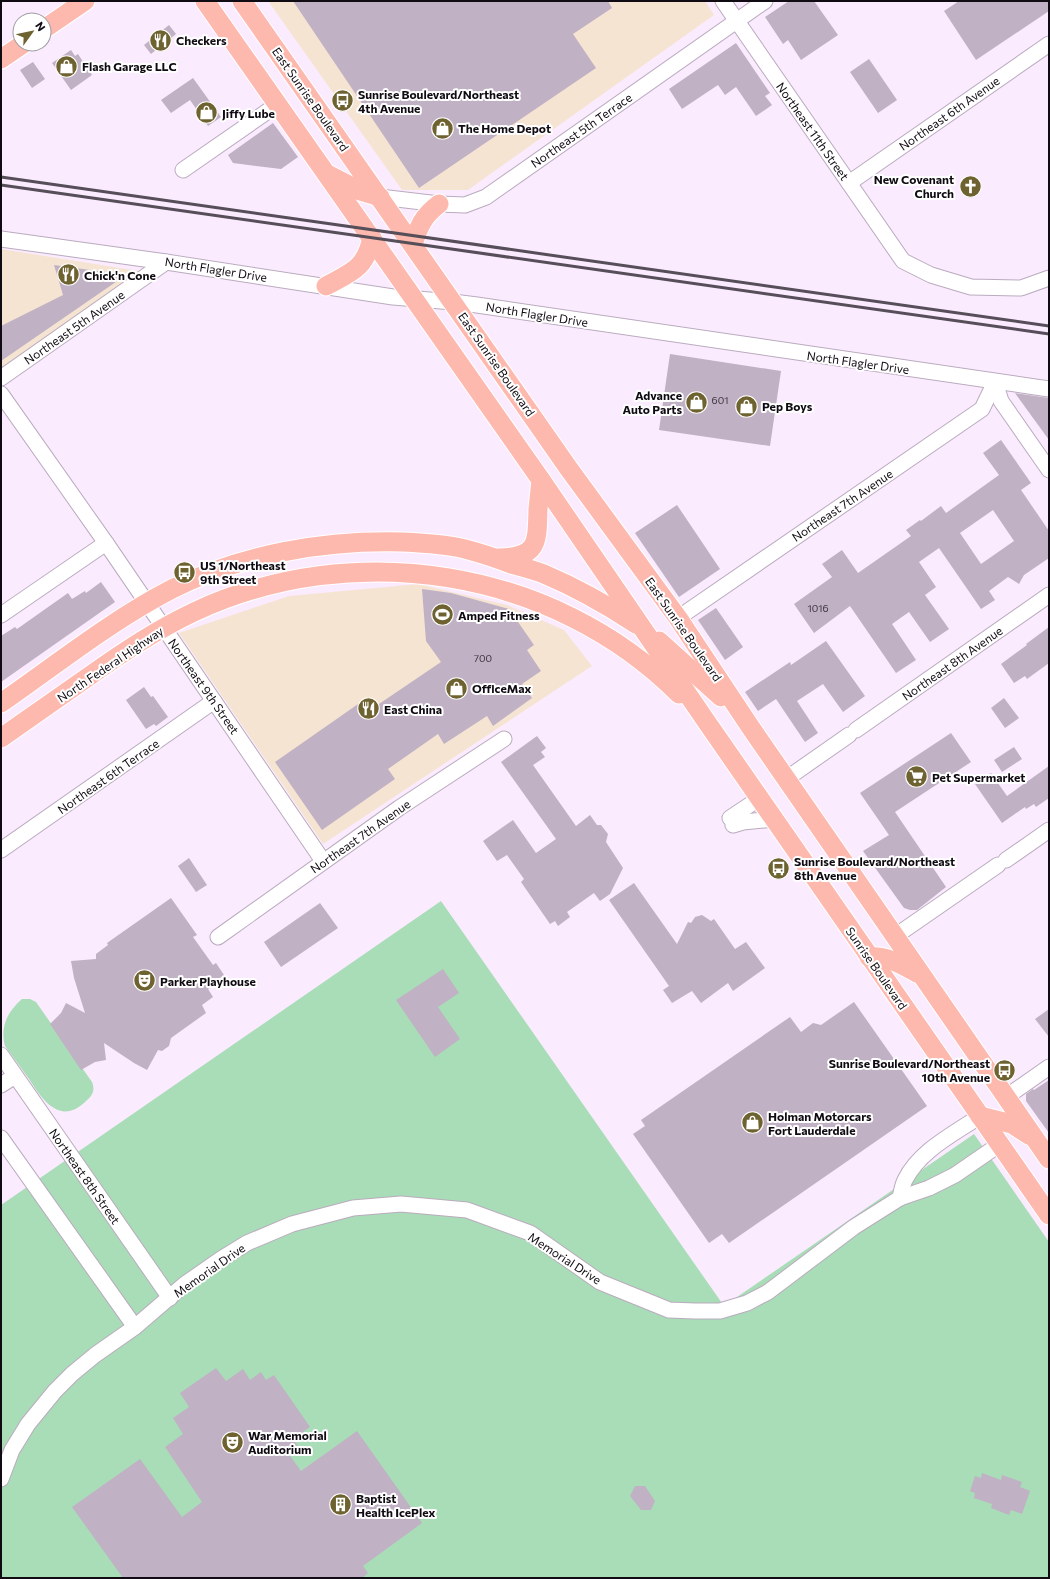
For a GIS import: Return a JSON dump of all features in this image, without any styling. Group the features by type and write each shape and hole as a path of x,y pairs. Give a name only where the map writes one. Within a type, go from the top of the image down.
{"main road":[{"path":"52,24 85,1"},
{"path":"206,1 541,480 706,721"},
{"name":"East Sunrise Boulevard","path":"242,1 569,469 678,618 751,728"},
{"path":"1,59 12,52"},
{"path":"328,175 360,191 380,197"},
{"path":"413,244 423,219 439,204"},
{"path":"326,286 355,270 362,264 367,255 372,238"},
{"path":"496,558 509,558 522,555 530,550 534,543 539,524 538,510 541,480"},
{"path":"1,703 117,622 147,603 196,579 240,562 266,555 313,547 357,543 412,543 464,549 496,558 565,583 593,597 643,628 694,672 751,728 894,937 1049,1159"},
{"name":"North Federal Highway","path":"1,738 137,643 195,612 224,599 255,588 294,580 355,572 424,574 457,579 503,590 541,603 580,621 616,643 646,665 706,721"},
{"name":"Sunrise Boulevard","path":"706,721 1049,1215"},
{"path":"869,956 878,956 891,960 920,974"},
{"path":"980,1116 1012,1124 1034,1137"}],"street":[{"name":"Northeast 11th Street","path":"723,1 904,261 932,275 971,287 1021,288 1048,279"},
{"name":"Northeast 5th Terrace","path":"380,197 439,204 465,205 486,197 765,1"},
{"name":"Northeast 6th Avenue","path":"849,183 1049,44"},
{"path":"183,170 278,104"},
{"name":"North Flagler Drive","path":"1,239 166,262 393,297 453,302 1049,389"},
{"name":"Northeast 5th Avenue","path":"1,378 166,262"},
{"path":"995,382 1001,401 1049,470"},
{"name":"Northeast 7th Avenue","path":"678,618 982,409 995,382"},
{"name":"Northeast 9th Street","path":"1,394 106,543 323,861"},
{"path":"1,615 106,543"},
{"name":"Northeast 8th Avenue","path":"786,779 1049,595"},
{"name":"Northeast 6th Terrace","path":"1,850 214,701"},
{"name":"Northeast 7th Avenue","path":"218,937 399,808 504,739"},
{"path":"760,798 732,822 774,819"},
{"path":"894,937 1049,830"},
{"name":"Northeast 8th Street","path":"1,1055 170,1298"},
{"path":"1006,1097 1049,1067"},
{"path":"1,1085 15,1076"},
{"path":"900,1198 904,1182 911,1170 924,1154 980,1116"},
{"path":"1,1138 135,1327"},
{"name":"Memorial Drive","path":"1,1479 12,1450 28,1424 55,1391 94,1355 135,1327 191,1280 247,1243 292,1224 353,1208 401,1204 467,1210 530,1234 600,1282 669,1310 720,1311 747,1303 768,1292 854,1227 900,1198 929,1188 955,1174 1000,1144"}],"shaded area":[{"name":"The Home Depot","path":"268,1 705,1 714,15 468,190 402,190"},
{"path":"1,249 139,271 1,369"},
{"path":"418,584 507,605 564,630 592,666 323,844 179,633 289,596"}],"green space":[{"path":"441,901 724,1306 974,1134 1049,1242 1049,1578 1,1578 1,1205"},
{"path":"22,999 30,999 36,1002 92,1082 93,1091 91,1096 75,1109 67,1111 52,1107 40,1094 5,1046 3,1032 6,1020 12,1009"}],"building":[{"name":"The Home Depot","path":"293,1 608,1 612,8 573,34 596,68 419,188"},
{"path":"789,1 814,1 838,35 801,60 788,40 783,44 765,17"},
{"path":"959,1 1049,1 1049,11 976,60 944,11"},
{"name":"Checkers","path":"169,25 176,34 151,54 144,45"},
{"path":"736,43 770,93 765,96 772,105 756,116 736,87 725,95 718,85 682,109 669,89"},
{"path":"71,50 75,56 78,54 92,75 71,90 52,63"},
{"path":"869,59 897,100 878,113 850,72"},
{"path":"33,62 45,79 32,88 20,70"},
{"path":"193,78 221,117 208,126 190,100 171,113 161,100"},
{"path":"273,123 298,157 281,169 233,163 228,155"},
{"path":"54,265 126,275 1,361 1,326 63,295"},
{"path":"670,354 781,371 770,446 659,430"},
{"path":"1015,393 1049,398 1049,440"},
{"path":"1001,440 1031,483 1021,490 1049,531 1049,558 1024,575 1019,584 1008,577 989,591 995,600 981,609 939,548 919,562 936,587 925,595 949,629 930,642 909,612 892,624 916,660 896,673 850,606 814,633 794,604 832,577 822,564 842,550 858,573 911,536 906,530 920,520 921,521 941,506 946,513 999,475 983,453","holes":["993,510 1014,541 981,564 960,533"]},
{"path":"677,505 720,569 679,597 635,533"},
{"path":"101,582 115,602 1,682 1,636 15,627 17,629 68,593 72,599 85,591 86,593"},
{"path":"422,589 451,593 509,609 534,645 527,650 541,671 522,684 532,698 493,726 487,716 444,744 438,734 388,769 395,779 322,830 275,762 361,702 376,706 441,662 426,641"},
{"path":"716,608 743,647 725,660 698,620"},
{"path":"1049,627 1049,663 1027,679 1025,676 1014,683 1001,664"},
{"path":"826,641 865,696 843,712 823,684 797,701 818,733 805,742 776,699 758,711 745,692 790,662 791,665"},
{"path":"144,687 151,697 153,696 168,717 156,726 154,724 146,729 126,700"},
{"path":"1004,698 1019,718 1005,728 991,708"},
{"path":"951,733 971,762 895,812 946,887 917,910 910,910 904,908 863,851 889,835 860,793"},
{"path":"537,736 546,748 541,752 545,757 533,765 576,826 590,815 597,825 601,825 608,834 606,842 623,868 610,894 600,901 594,893 567,912 570,917 558,926 555,921 550,924 521,882 524,879 507,855 497,861 483,841 513,820 536,853 556,839 501,762"},
{"path":"1014,747 1022,759 1002,772 994,760"},
{"path":"1049,766 1049,798 1036,807 1034,804 1026,809 1025,807 1002,823 975,784 991,773 1007,796"},
{"path":"189,858 207,885 196,892 178,866"},
{"path":"634,883 677,944 688,922 691,923 695,917 702,915 711,921 714,919 735,949 746,942 765,968 733,991 728,983 701,1003 692,991 672,1003 663,990 669,986 609,900"},
{"name":"Parker Playhouse","path":"171,898 197,935 193,937 213,965 216,963 224,975 210,985 211,987 208,989 213,997 202,1005 206,1013 171,1038 169,1046 162,1051 158,1050 147,1070 104,1043 106,1060 95,1062 81,1070 50,1024 61,1013 66,1003 85,1013 74,978 71,961 96,959 96,954 108,945 107,943"},
{"path":"320,903 338,928 281,967 264,942"},
{"path":"443,969 459,993 438,1007 460,1039 435,1057 396,1000"},
{"name":"Holman Motorcars Fort Lauderdale","path":"854,1002 927,1106 729,1243 722,1234 709,1243 633,1134 645,1126 641,1120 790,1017 801,1032 813,1023 821,1025"},
{"path":"1049,1009 1049,1037 1035,1019"},
{"path":"1049,1080 1049,1133 1026,1101 1026,1094"},
{"name":"Baptist Health IcePlex","path":"216,1368 226,1381 243,1369 250,1380 261,1372 266,1380 274,1375 310,1427 293,1439 298,1446 288,1453 301,1471 357,1431 422,1523 363,1566 368,1573 362,1578 123,1578 72,1507 140,1459 182,1517 202,1502 165,1447 183,1434 173,1418 189,1407 180,1393"},
{"path":"982,1473 1001,1480 1002,1475 1022,1482 1020,1487 1030,1491 1022,1514 1011,1510 1009,1515 991,1508 992,1504 974,1498 975,1493 970,1491 975,1476 981,1478"},
{"path":"635,1486 645,1486 655,1501 651,1510 641,1510 630,1496"}],"railway":[{"path":"1,177 1049,326"},
{"path":"1,185 1049,334"}],"place":[{"name":"Checkers","path":"160,40"},
{"name":"Flash Garage LLC","path":"66,66"},
{"name":"Sunrise Boulevard/Northeast 4th Avenue","path":"343,101"},
{"name":"Jiffy Lube","path":"207,113"},
{"name":"The Home Depot","path":"443,128"},
{"name":"New Covenant Church","path":"970,186"},
{"name":"Chick'n Cone","path":"68,275"},
{"name":"Advance Auto Parts","path":"697,402"},
{"name":"Pep Boys","path":"746,406"},
{"name":"US 1/Northeast 9th Street","path":"185,572"},
{"name":"Amped Fitness","path":"443,615"},
{"name":"OfficeMax","path":"457,688"},
{"name":"East China","path":"368,709"},
{"name":"Pet Supermarket","path":"916,777"},
{"name":"Sunrise Boulevard/Northeast 8th Avenue","path":"779,868"},
{"name":"Parker Playhouse","path":"145,981"},
{"name":"Sunrise Boulevard/Northeast 10th Avenue","path":"1005,1070"},
{"name":"Holman Motorcars Fort Lauderdale","path":"752,1123"},
{"name":"War Memorial Auditorium","path":"233,1442"},
{"name":"Baptist Health IcePlex","path":"340,1505"}]}
